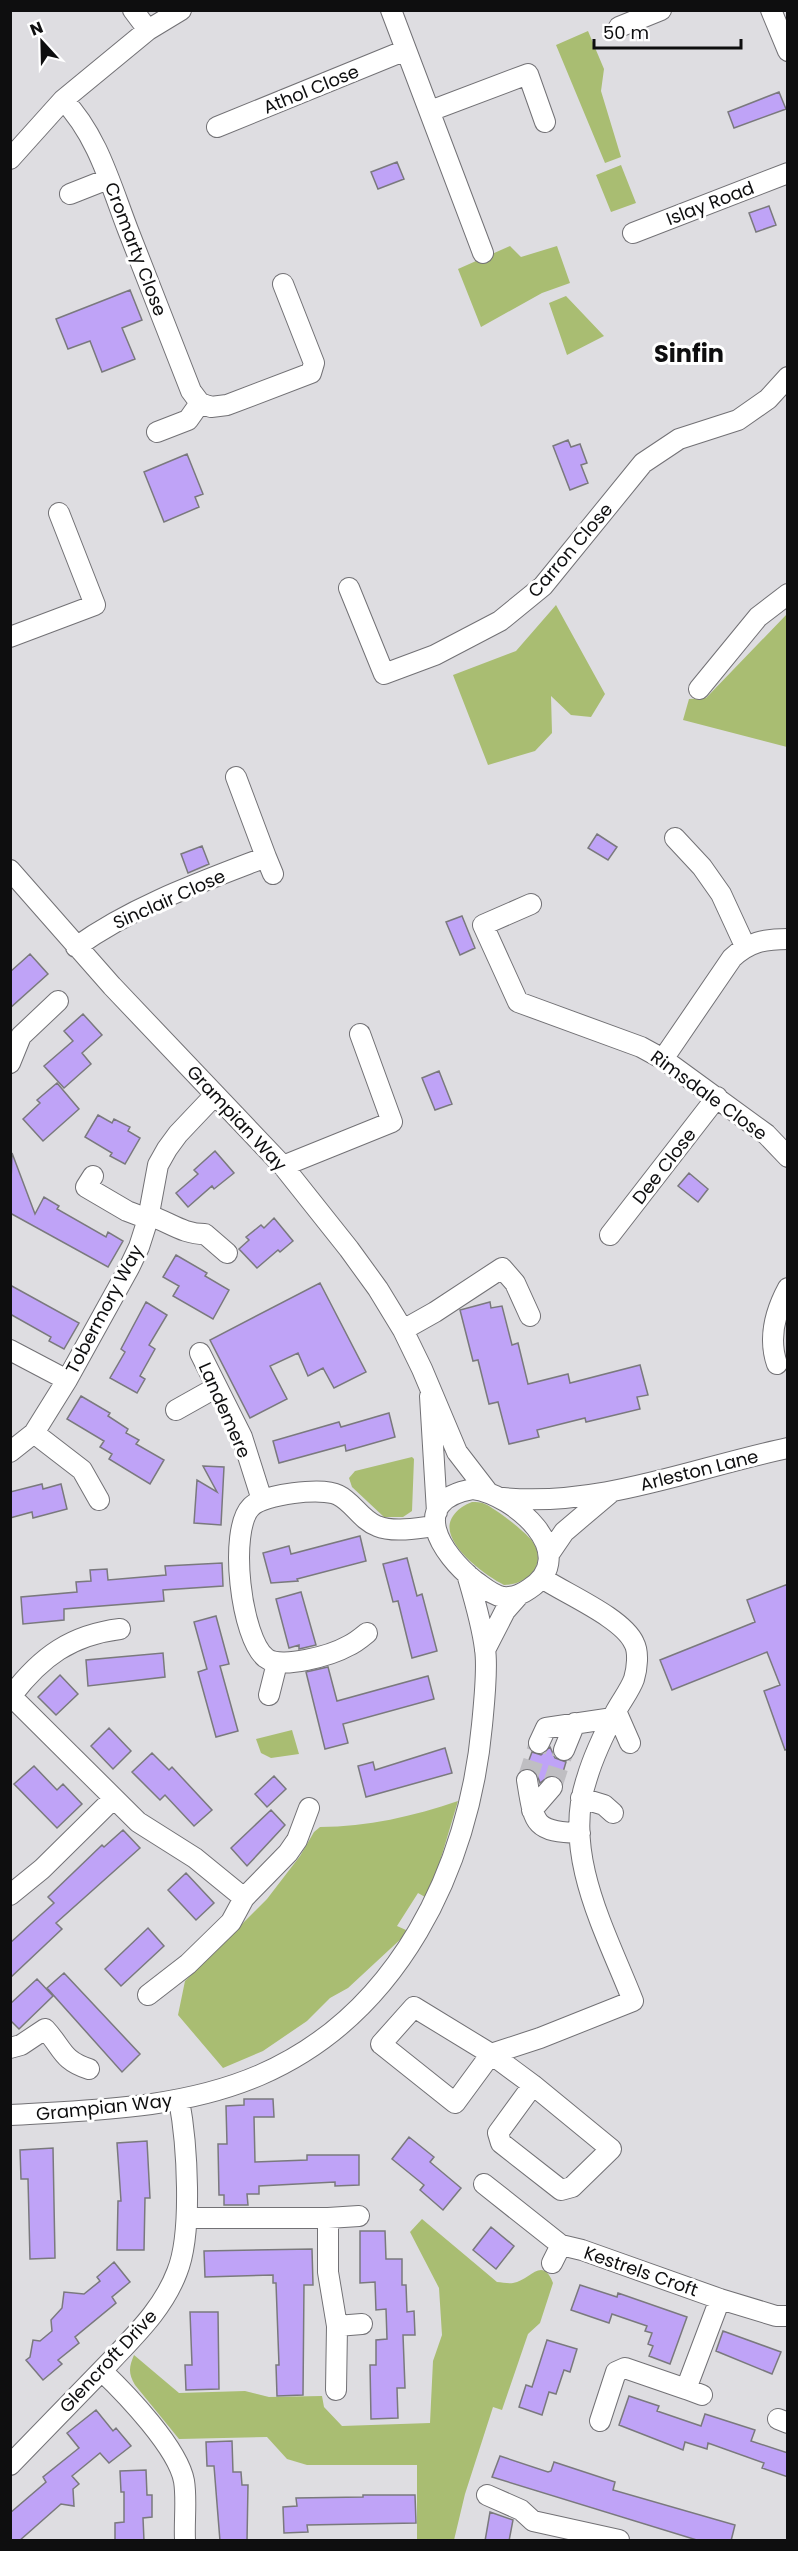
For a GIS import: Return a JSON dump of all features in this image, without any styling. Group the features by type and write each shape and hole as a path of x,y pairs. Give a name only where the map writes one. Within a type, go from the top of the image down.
{"street":[{"path":"133,10 148,30"},
{"path":"10,159 63,100 148,30 181,10"},
{"path":"391,10 483,254"},
{"path":"619,27 661,10"},
{"path":"771,10 788,51"},
{"name":"Athol Close","path":"217,127 406,50"},
{"path":"430,111 528,74 545,122"},
{"name":"Cromarty Close","path":"63,100 76,113 87,130 191,391 200,403"},
{"name":"Islay Road","path":"633,232 788,173"},
{"path":"70,194 108,179"},
{"path":"157,432 188,420 200,403 211,407 227,405 311,373 314,363 283,284"},
{"name":"Carron Close","path":"349,588 384,674 435,655 501,621 543,586 643,463 679,439 738,420 768,399 788,377"},
{"path":"10,638 95,605 59,513"},
{"path":"699,689 758,617 788,594"},
{"name":"Sinclair Close","path":"76,947 96,933 144,907 270,865 236,777"},
{"path":"675,838 702,867 721,894 745,946"},
{"name":"Grampian Way","path":"10,870 76,947 214,1096 283,1166 378,1288 403,1330 422,1369 457,1452 493,1494"},
{"name":"Rimsdale Close","path":"531,904 483,925 518,1002 641,1047 663,1059 766,1134 788,1157"},
{"path":"663,1059 732,958 745,946 765,939 788,939"},
{"path":"10,1063 21,1036 57,1001"},
{"path":"283,1166 394,1127 360,1034"},
{"name":"Tobermory Way","path":"10,1452 34,1433 67,1380 129,1268 139,1247 148,1217 158,1165 167,1149 214,1096"},
{"name":"Dee Close","path":"610,1235 717,1097"},
{"path":"93,1176 86,1187 127,1210 165,1221 188,1234 205,1234 227,1253"},
{"path":"403,1330 502,1268 515,1283 530,1316"},
{"path":"777,1364 772,1350 772,1334 781,1300 788,1288"},
{"path":"10,1350 67,1380"},
{"name":"Landemere","path":"200,1353 242,1437 262,1500"},
{"path":"176,1410 218,1387"},
{"name":"Grampian Way","path":"430,1391 436,1519"},
{"path":"34,1433 82,1470 99,1500"},
{"name":"Arleston Lane","path":"493,1494 551,1501 610,1493 788,1448"},
{"path":"462,1491 493,1494 519,1511 540,1532 549,1554 542,1578 520,1594 505,1597 492,1593 466,1574 445,1551 438,1540 436,1519 449,1497 462,1491"},
{"path":"367,1634 347,1647 298,1661 277,1663 266,1658 257,1648 246,1611 238,1570 242,1523 250,1507 262,1500 278,1496 332,1492 350,1502 364,1518 376,1526 394,1530 436,1519"},
{"name":"Arleston Lane","path":"549,1554 564,1532 610,1493"},
{"name":"Grampian Way","path":"10,2115 134,2107 179,2100 259,2075 326,2037 357,2008 408,1948 442,1888 467,1814 480,1746 485,1650 466,1574"},
{"path":"533,2085 498,2133 501,2143 561,2190 572,2187 611,2149 533,2085 491,2054 414,2007 381,2044 455,2103 491,2054 540,2038 633,2001 589,1888 580,1848 580,1833 582,1798 594,1755 634,1679 637,1661 635,1644 626,1630 614,1620 542,1578"},
{"name":"Grampian Way","path":"485,1650 506,1611 520,1594"},
{"path":"120,1629 85,1635 56,1651 11,1695 138,1822 195,1858 244,1898"},
{"path":"269,1695 277,1663"},
{"path":"551,1747 546,1728 615,1714"},
{"path":"615,1714 630,1743"},
{"path":"539,1783 532,1810 537,1821 545,1829 580,1833"},
{"path":"582,1798 604,1805 613,1813"},
{"path":"10,1895 42,1869 113,1799"},
{"path":"148,1995 188,1964 231,1922 244,1898 288,1853 297,1840 309,1808"},
{"path":"10,2048 28,2042 45,2028 55,2039 60,2050 74,2064 89,2069"},
{"name":"Glencroft Drive","path":"10,2465 102,2371 149,2319 168,2292 178,2270 187,2218 183,2120 179,2100"},
{"name":"Kestrels Croft","path":"484,2184 561,2245 582,2250 720,2299 776,2316 788,2316"},
{"path":"187,2218 359,2216"},
{"path":"328,2218 328,2272 337,2326 336,2381"},
{"name":"Kestrels Croft","path":"552,2263 561,2245"},
{"name":"Kestrels Croft","path":"600,2421 616,2372 625,2368 694,2392 720,2299"},
{"path":"337,2326 362,2324"},
{"path":"102,2371 149,2424 177,2464 184,2480 185,2541"},
{"path":"487,2494 521,2510 547,2529 619,2541"}],"green space":[{"path":"588,31 604,69 601,91 621,157 605,163 556,45"},
{"path":"621,165 636,203 611,212 596,175"},
{"path":"510,246 521,257 557,246 570,283 542,293 481,327 458,269"},
{"path":"566,296 604,336 567,355 549,303"},
{"path":"556,605 605,694 591,717 571,715 551,696 552,733 535,751 488,765 453,675 516,651"},
{"path":"787,614 787,747 683,720 689,699 706,698"},
{"path":"412,1457 414,1459 412,1511 403,1517 384,1517 352,1487 349,1478 355,1471"},
{"path":"472,1502 483,1503 496,1511 518,1527 533,1542 538,1559 527,1578 504,1585 475,1565 456,1546 449,1525 457,1511"},
{"path":"292,1730 299,1754 271,1758 261,1753 256,1739"},
{"path":"458,1801 435,1878 425,1897 418,1893 397,1926 406,1930 403,1937 348,1988 330,1998 307,2021 263,2051 223,2068 178,2015 185,1981 267,1899 300,1856 314,1832 320,1827 390,1820"},
{"path":"422,2219 497,2282 513,2283 540,2270 549,2275 553,2283 540,2323 528,2334 502,2410 493,2407 465,2494 454,2540 417,2540 417,2465 307,2465 287,2459 267,2437 179,2439 135,2385 130,2370 134,2355 179,2393 245,2391 269,2397 322,2396 324,2407 342,2426 430,2423 433,2361 442,2335 439,2288 410,2232"}],"building":[{"path":"779,92 786,109 734,128 728,112"},
{"path":"397,162 404,179 378,189 371,172"},
{"path":"769,206 776,225 756,232 749,213"},
{"path":"130,290 142,320 122,328 135,359 102,372 90,341 68,349 56,319"},
{"path":"568,440 571,447 580,444 587,463 581,465 588,483 570,490 553,446"},
{"path":"187,454 203,494 195,497 199,507 164,522 144,472"},
{"path":"597,834 617,847 608,860 588,848"},
{"path":"202,846 209,864 188,873 181,854"},
{"path":"462,916 475,948 460,955 446,922"},
{"path":"30,954 48,974 10,1008 10,972"},
{"path":"83,1014 102,1035 82,1053 91,1064 64,1088 44,1066 73,1041 64,1031"},
{"path":"439,1071 452,1104 435,1110 422,1078"},
{"path":"57,1083 79,1109 43,1141 23,1119 40,1103 37,1100"},
{"path":"98,1115 112,1123 114,1119 130,1127 128,1131 140,1138 125,1164 110,1156 112,1153 85,1137"},
{"path":"215,1151 234,1173 214,1189 212,1186 188,1207 176,1193 198,1174 194,1170"},
{"path":"12,1153 35,1214 44,1197 59,1206 57,1209 106,1237 108,1232 123,1241 108,1267 10,1213"},
{"path":"689,1173 708,1189 698,1202 678,1186"},
{"path":"274,1218 293,1241 280,1252 278,1250 257,1268 239,1249 249,1240 246,1237 261,1225 264,1228"},
{"path":"176,1255 207,1273 205,1276 229,1290 213,1319 173,1296 179,1286 163,1277"},
{"path":"320,1283 366,1372 334,1388 323,1368 308,1376 298,1353 270,1366 287,1399 250,1418 210,1340"},
{"path":"10,1285 79,1323 64,1349 49,1341 51,1337 10,1314"},
{"path":"146,1302 167,1315 149,1345 155,1349 140,1376 145,1379 137,1393 110,1378 125,1352 121,1349"},
{"path":"490,1302 491,1308 502,1306 512,1345 518,1343 528,1384 568,1374 570,1383 640,1365 648,1395 637,1397 640,1409 586,1422 585,1418 537,1430 539,1437 509,1444 498,1402 489,1404 478,1360 473,1361 460,1310"},
{"path":"81,1396 110,1413 108,1416 128,1429 126,1433 139,1440 136,1444 164,1460 150,1484 109,1459 112,1454 100,1447 104,1441 67,1419"},
{"path":"389,1413 395,1437 346,1451 345,1445 279,1463 273,1441 339,1422 341,1427"},
{"path":"203,1466 224,1467 221,1525 194,1523 197,1480 217,1492"},
{"path":"42,1484 43,1489 61,1484 67,1509 33,1518 32,1512 10,1518 10,1492"},
{"path":"360,1536 366,1561 297,1579 298,1581 271,1583 263,1553 289,1546 291,1554"},
{"path":"407,1558 417,1596 422,1594 437,1651 412,1658 398,1601 393,1602 383,1564"},
{"path":"222,1563 223,1586 163,1590 164,1601 64,1609 64,1620 23,1624 21,1597 77,1592 76,1582 91,1581 90,1570 107,1569 108,1580 166,1575 165,1566"},
{"path":"788,1584 788,1749 785,1750 764,1691 780,1685 767,1652 672,1690 660,1660 755,1622 747,1600"},
{"path":"301,1592 316,1645 299,1649 299,1645 289,1648 276,1599"},
{"path":"216,1616 229,1664 220,1666 238,1731 216,1737 198,1672 207,1669 194,1622"},
{"path":"163,1653 165,1677 88,1686 86,1660"},
{"path":"328,1667 337,1701 428,1676 434,1699 343,1724 348,1743 325,1749 306,1672"},
{"path":"60,1675 78,1694 56,1715 38,1697"},
{"path":"109,1728 131,1751 113,1769 91,1746"},
{"path":"550,1747 555,1758 566,1762 561,1779 555,1775 549,1776 540,1783 536,1772 526,1768 532,1752 541,1755"},
{"path":"445,1748 452,1773 366,1797 358,1766 373,1762 375,1770"},
{"path":"152,1753 169,1770 172,1767 212,1810 194,1826 165,1795 160,1800 132,1772"},
{"path":"34,1766 57,1790 63,1784 82,1804 57,1828 14,1784"},
{"path":"274,1776 286,1789 267,1807 255,1794"},
{"path":"271,1810 285,1825 247,1866 231,1848"},
{"path":"123,1830 140,1848 56,1923 62,1929 10,1978 10,1943 54,1903 48,1897 102,1845 104,1847"},
{"path":"186,1873 214,1903 196,1920 168,1890"},
{"path":"148,1928 164,1946 121,1986 105,1969"},
{"path":"64,1973 140,2054 122,2072 47,1988"},
{"path":"37,1979 53,1996 19,2029 10,2020 10,2004"},
{"path":"244,2099 273,2099 274,2117 254,2117 255,2162 307,2160 307,2155 359,2155 359,2185 335,2186 335,2182 259,2186 259,2194 247,2194 248,2205 224,2205 224,2195 219,2195 218,2144 227,2144 226,2106 244,2105"},
{"path":"409,2137 434,2157 430,2162 461,2188 443,2210 420,2190 424,2185 392,2159"},
{"path":"147,2141 150,2198 145,2198 144,2250 117,2250 118,2201 121,2201 117,2143"},
{"path":"53,2148 55,2258 30,2259 28,2179 21,2179 20,2150"},
{"path":"491,2227 514,2246 496,2269 473,2250"},
{"path":"360,2231 385,2231 386,2259 402,2259 402,2285 406,2285 407,2312 414,2311 415,2335 403,2335 405,2388 397,2388 398,2418 371,2419 370,2365 376,2365 376,2340 387,2339 386,2309 376,2310 375,2282 360,2283"},
{"path":"312,2249 313,2285 304,2285 303,2395 277,2396 276,2365 279,2365 276,2283 273,2283 273,2275 205,2277 204,2251"},
{"path":"114,2262 130,2282 112,2297 116,2303 75,2337 79,2343 58,2360 62,2364 43,2380 26,2360 30,2357 33,2340 40,2341 52,2331 51,2320 62,2308 64,2292 84,2294 100,2281 97,2277"},
{"path":"580,2285 617,2297 618,2293 687,2317 670,2364 649,2356 653,2346 648,2344 652,2333 645,2331 647,2326 612,2314 609,2323 571,2310"},
{"path":"190,2312 218,2312 219,2389 186,2390 185,2365 192,2365"},
{"path":"723,2331 781,2352 772,2374 716,2351"},
{"path":"547,2340 577,2349 570,2372 564,2370 556,2394 549,2392 542,2415 519,2407 526,2385 532,2387"},
{"path":"629,2396 659,2406 657,2411 701,2426 705,2414 755,2430 751,2441 788,2453 788,2477 762,2468 764,2463 708,2443 707,2449 685,2442 683,2450 619,2425"},
{"path":"96,2410 113,2431 116,2428 131,2446 109,2463 100,2453 72,2476 79,2484 73,2489 74,2506 61,2504 19,2541 10,2541 10,2513 46,2482 43,2477 79,2448 67,2433"},
{"path":"232,2441 233,2472 241,2472 242,2485 248,2485 247,2541 220,2541 214,2466 207,2466 206,2442"},
{"path":"500,2456 548,2472 551,2471 554,2462 615,2482 613,2490 735,2525 731,2541 700,2541 492,2477"},
{"path":"146,2470 147,2495 152,2495 152,2517 143,2518 144,2541 115,2541 115,2523 124,2522 124,2492 121,2492 120,2471"},
{"path":"363,2495 415,2495 416,2523 307,2525 308,2532 284,2533 283,2507 297,2506 296,2498 363,2497"},
{"path":"490,2512 513,2520 509,2541 485,2541"}],"tunnel":[{"path":"527,1780 539,1743"},
{"path":"552,1787 564,1750"}],"district":[{"name":"Sinfin","path":"689,353"}]}
